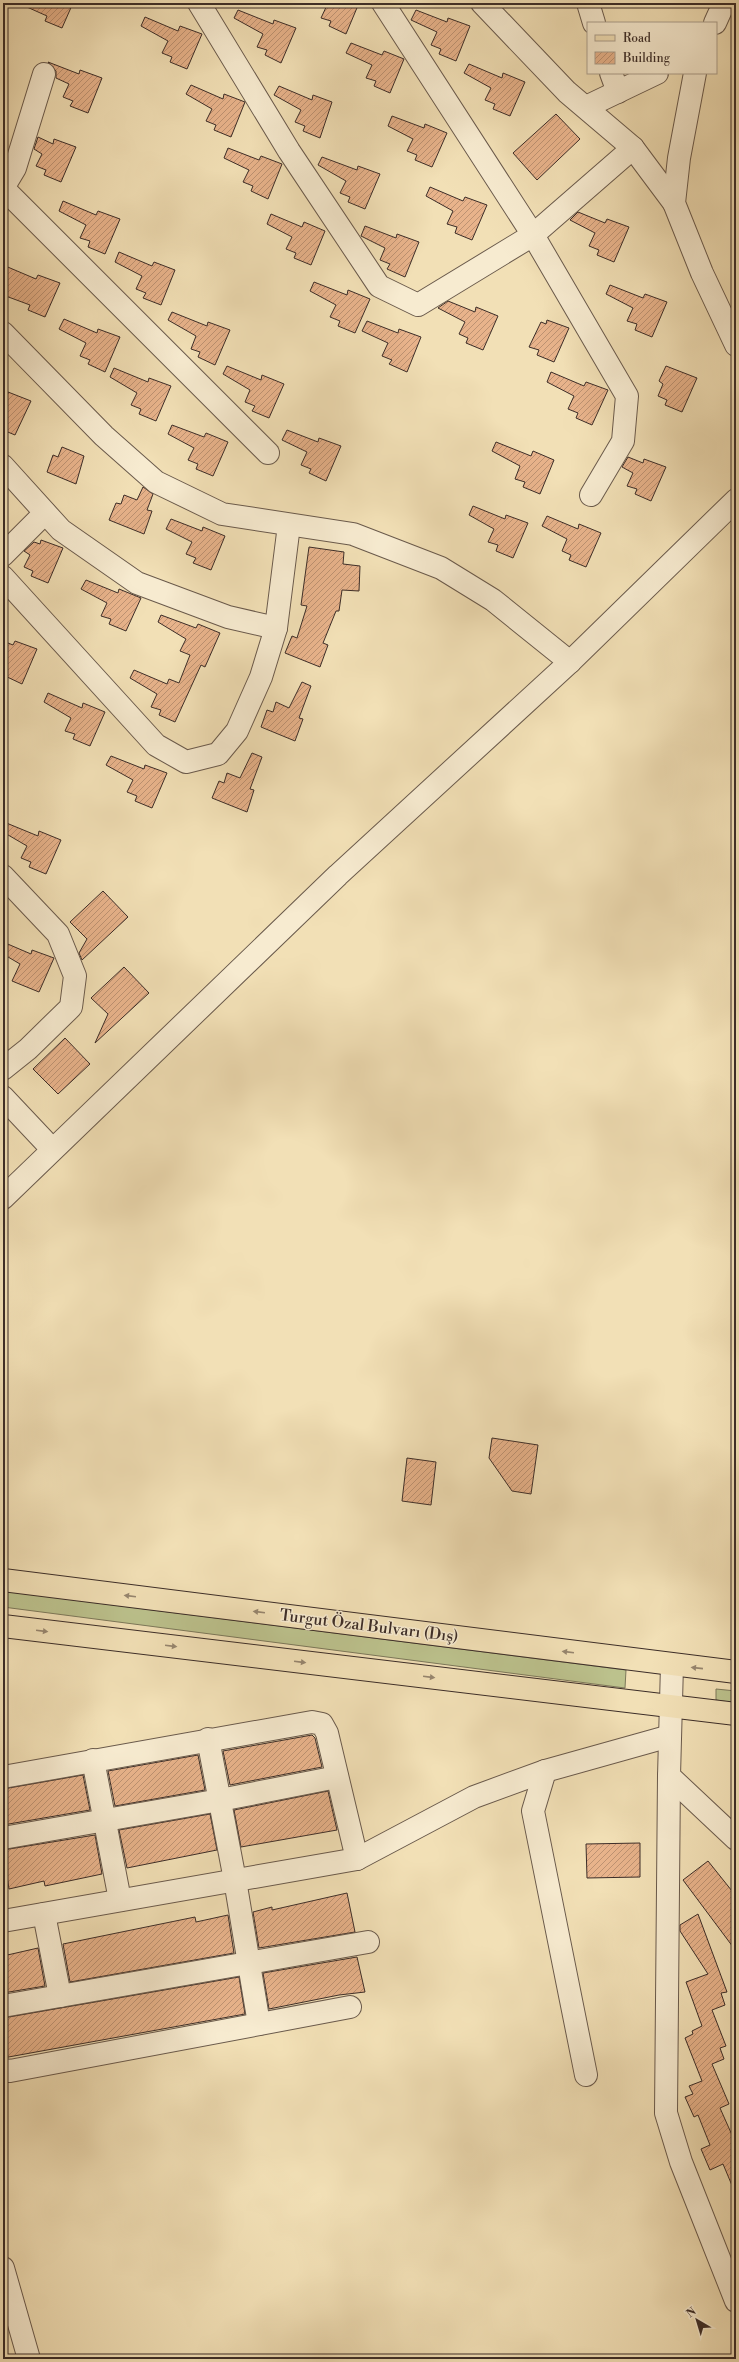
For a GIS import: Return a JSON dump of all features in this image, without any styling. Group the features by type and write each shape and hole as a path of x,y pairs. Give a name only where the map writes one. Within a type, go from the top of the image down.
{"main road":[{"name":"Turgut Özal Bulvarı (Dış)","path":"3,1580 672,1665 732,1671"},
{"path":"3,1626 736,1714"}],"street":[{"path":"199,3 289,151 380,286 418,305 533,235 633,148"},
{"path":"383,3 533,235 627,396 623,441 592,495"},
{"path":"482,3 567,92 633,148 674,203 702,273 736,345"},
{"path":"588,3 594,22"},
{"path":"715,22 724,3"},
{"path":"44,74 15,168 3,188 268,452"},
{"path":"586,107 614,83 653,74"},
{"path":"674,203 679,158 696,74"},
{"path":"3,333 104,436 156,482 222,514 353,534 441,568 492,600 570,662"},
{"path":"3,466 61,530 137,583 228,617 276,628"},
{"path":"3,1198 52,1149 338,875 570,662 736,500"},
{"path":"3,555 45,513"},
{"path":"3,577 156,745 186,762 218,754 237,731 261,677 276,628 289,525"},
{"path":"3,876 58,934 75,976 71,1007 28,1049 3,1069"},
{"path":"3,1097 52,1149"},
{"path":"672,1665 672,1706 668,1776 666,2114 681,2162 736,2301"},
{"path":"3,1777 208,1739 312,1722 322,1724 327,1733 357,1859"},
{"path":"3,1921 357,1859 474,1797 544,1771 670,1736"},
{"path":"208,1739 235,1880 259,2024"},
{"path":"93,1760 120,1900"},
{"path":"544,1771 533,1811 586,2075"},
{"path":"668,1776 736,1839"},
{"path":"3,1838 220,1800 337,1777"},
{"path":"44,1914 60,1996"},
{"path":"3,2006 368,1942"},
{"path":"3,2070 17,2069 350,2007"},
{"path":"3,2268 29,2359"}],"green space":[{"path":"3,1591 626,1670 625,1688 3,1607"},
{"path":"716,1689 736,1691 736,1703 716,1700"}],"building":[{"path":"18,3 73,3 62,28 45,21 47,16"},
{"path":"328,3 359,3 346,34 329,26 331,21 321,18"},
{"path":"238,10 273,24 274,20 296,28 281,63 265,55 267,50 257,47 263,34 234,18"},
{"path":"416,10 447,22 448,18 470,26 456,61 439,54 441,49 431,45 437,32 411,20"},
{"path":"145,17 178,31 180,26 202,34 187,69 170,62 172,57 162,53 168,41 141,26"},
{"path":"351,43 382,55 384,51 404,59 390,93 374,86 376,81 366,78 372,65 346,53"},
{"path":"48,62 79,74 80,70 102,78 88,113 70,106 73,101 63,97 69,84 56,78 56,71"},
{"path":"469,64 502,78 503,73 525,82 510,116 493,109 495,104 485,100 491,88 464,73"},
{"path":"191,85 223,99 224,94 245,102 231,137 214,130 216,125 206,121 212,109 186,94"},
{"path":"279,86 312,100 313,95 332,102 320,138 303,131 305,126 295,122 301,110 274,95"},
{"path":"556,114 580,139 537,180 513,153"},
{"path":"392,116 424,128 425,124 447,133 432,167 415,160 417,155 407,151 413,139 388,126"},
{"path":"38,137 53,144 54,139 76,147 61,182 44,175 46,170 36,166 42,154 34,149"},
{"path":"228,148 259,160 261,156 282,164 268,199 251,191 253,186 243,182 249,170 224,158"},
{"path":"322,157 357,170 358,166 380,174 365,209 348,202 350,197 340,193 346,181 318,165"},
{"path":"430,187 463,201 465,197 487,205 472,240 455,233 457,227 447,224 453,211 426,196"},
{"path":"63,201 96,215 98,211 120,219 105,254 88,247 90,241 80,238 86,225 59,211"},
{"path":"578,212 605,223 607,219 629,227 614,262 597,255 599,250 589,246 595,233 570,220"},
{"path":"271,214 302,227 304,222 325,231 311,265 294,258 296,253 286,249 292,237 267,224"},
{"path":"365,226 396,238 397,234 419,242 405,277 387,269 390,264 380,260 385,248 361,236"},
{"path":"119,252 152,266 154,262 175,270 161,305 143,298 146,293 136,289 142,276 115,262"},
{"path":"3,265 36,279 38,275 60,283 45,317 28,310 30,305 3,295"},
{"path":"314,282 347,295 348,290 370,299 355,333 338,326 340,321 330,317 336,305 310,291"},
{"path":"610,285 643,298 645,294 667,302 652,337 635,330 637,324 627,321 633,308 606,294"},
{"path":"448,301 475,312 476,307 498,316 483,350 466,343 468,338 459,334 465,322 438,308"},
{"path":"172,312 207,326 208,322 230,330 215,365 198,357 200,352 191,349 196,336 168,320"},
{"path":"64,319 97,333 98,329 120,337 105,372 88,364 90,360 80,356 86,343 59,329"},
{"path":"547,320 569,328 554,362 537,355 539,350 529,347 541,322 546,324"},
{"path":"367,321 398,333 399,329 421,337 407,372 389,364 392,360 382,356 388,343 362,331"},
{"path":"227,366 261,380 262,375 284,384 269,418 252,411 255,406 245,402 250,390 223,374"},
{"path":"666,366 697,378 682,412 665,405 667,400 658,396 663,384 659,381"},
{"path":"114,368 148,382 149,378 171,386 156,421 139,414 141,409 131,405 137,393 110,377"},
{"path":"551,372 584,386 586,382 608,390 592,425 576,418 578,413 568,409 574,396 547,382"},
{"path":"8,392 31,401 15,435 3,430 3,395 7,397"},
{"path":"172,425 204,437 206,433 228,442 213,476 196,469 198,464 188,460 194,448 168,434"},
{"path":"287,430 318,442 319,438 341,446 326,481 309,473 311,469 301,465 307,452 282,440"},
{"path":"496,442 531,456 533,451 554,460 540,494 523,487 525,482 515,479 520,466 492,451"},
{"path":"62,447 84,456 76,484 47,472 53,455 58,457"},
{"path":"628,457 643,463 644,459 666,467 651,501 635,494 637,489 627,486 633,473 622,467"},
{"path":"143,487 153,494 147,510 152,511 144,534 109,520 116,503 121,504 124,495 137,500"},
{"path":"473,506 505,519 506,515 528,523 513,558 496,551 498,545 488,542 494,529 469,515"},
{"path":"547,516 578,529 579,524 601,533 586,567 569,560 571,555 562,551 567,539 542,526"},
{"path":"171,519 202,531 203,527 225,536 211,570 193,563 196,558 186,554 192,542 166,529"},
{"path":"41,540 63,548 48,583 31,576 33,571 24,567 30,555 24,551 34,542 40,544"},
{"path":"309,547 344,552 343,564 360,566 359,591 342,590 339,611 336,611 323,643 328,645 320,667 285,653 292,636 297,638 307,606 301,605"},
{"path":"86,580 118,593 119,589 141,598 126,631 109,624 111,619 101,616 107,603 81,589"},
{"path":"161,615 196,628 198,624 220,633 205,667 201,665 175,722 159,715 161,710 151,707 157,694 130,678 134,670 167,684 169,679 179,683 190,655 180,651 186,639 158,622"},
{"path":"3,641 13,645 15,641 37,649 22,684 3,675"},
{"path":"302,682 311,686 299,718 303,719 295,741 261,727 267,710 273,712 276,702 289,708"},
{"path":"48,693 82,708 83,703 105,712 90,746 73,739 75,734 65,731 71,718 44,702"},
{"path":"252,753 262,757 250,789 254,790 247,812 212,798 219,781 224,783 227,773 240,778"},
{"path":"111,756 144,769 145,765 167,773 152,808 135,801 137,796 127,792 133,780 106,765"},
{"path":"4,822 38,836 39,831 61,840 46,874 29,867 31,862 21,858 27,846 3,832"},
{"path":"103,891 128,917 82,960 79,953 87,939 70,922"},
{"path":"3,942 31,954 32,950 54,958 39,992 12,981 20,964 3,954"},
{"path":"124,967 149,993 95,1043 108,1014 91,998"},
{"path":"65,1038 90,1064 58,1094 33,1069"},
{"path":"492,1438 538,1445 531,1494 512,1491 489,1458"},
{"path":"407,1458 436,1462 431,1505 402,1501"},
{"path":"312,1735 315,1738 322,1767 230,1785 223,1751"},
{"path":"198,1755 205,1790 115,1806 108,1771"},
{"path":"83,1775 90,1810 3,1825 3,1789"},
{"path":"328,1791 337,1830 241,1847 234,1810"},
{"path":"210,1814 217,1850 127,1868 119,1830"},
{"path":"95,1835 102,1874 45,1886 44,1881 9,1889 3,1850"},
{"path":"640,1843 640,1877 587,1878 586,1844"},
{"path":"708,1861 736,1896 736,1951 683,1880"},
{"path":"347,1893 355,1932 259,1948 253,1912 272,1907 272,1910"},
{"path":"698,1914 727,1992 721,1993 725,2005 712,2010 726,2046 720,2048 724,2059 712,2064 729,2104 720,2108 732,2135 736,2133 736,2195 723,2164 710,2170 701,2149 710,2145 698,2115 694,2117 685,2097 693,2094 689,2086 702,2081 685,2038 693,2034 692,2031 702,2026 686,1982 708,1974 680,1931 680,1925"},
{"path":"228,1915 234,1953 70,1982 63,1944 195,1917 196,1922"},
{"path":"38,1948 45,1986 3,1993 3,1956"},
{"path":"357,1957 365,1992 339,1995 269,2009 263,1973"},
{"path":"239,1977 245,2014 3,2058 3,2018"}]}
